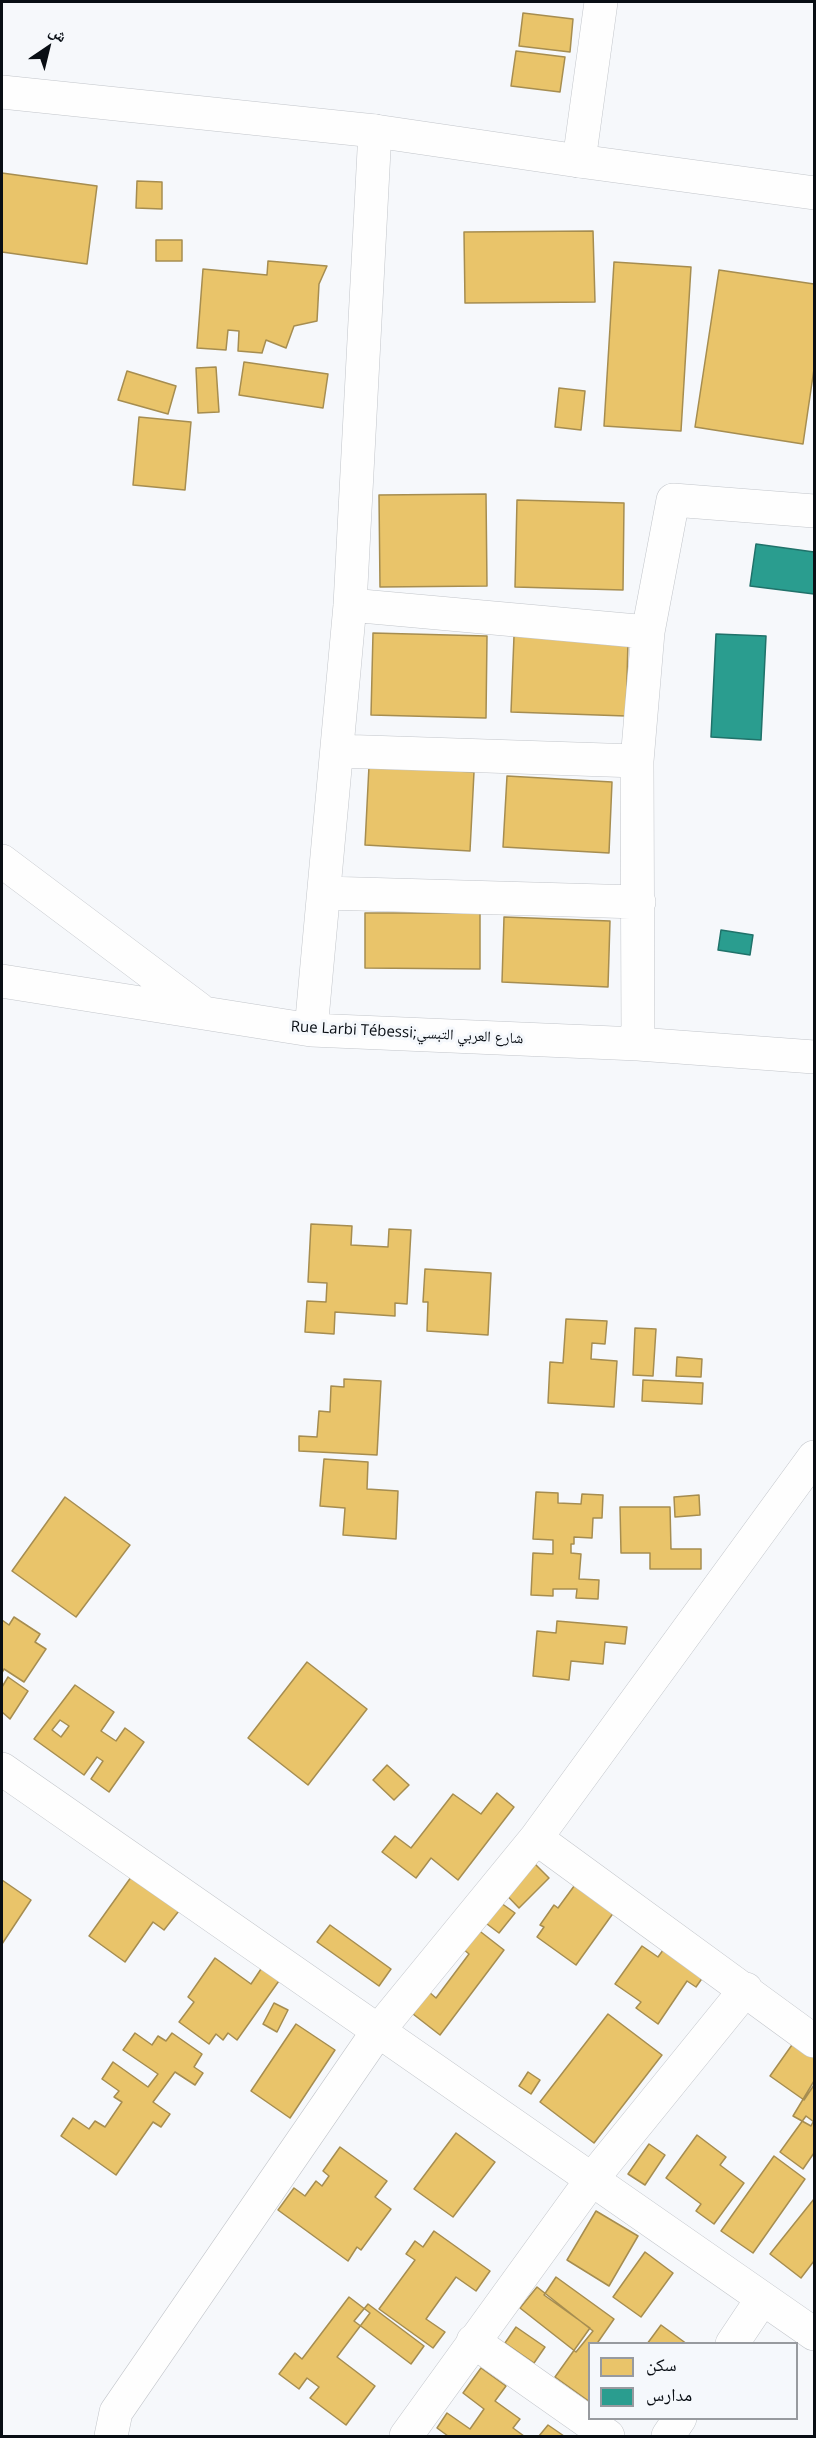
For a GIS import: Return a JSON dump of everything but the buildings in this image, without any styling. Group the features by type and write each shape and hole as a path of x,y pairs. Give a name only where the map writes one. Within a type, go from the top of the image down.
{"street":[{"path":"579,162 601,2"},
{"path":"2,92 375,131 579,162 814,193"},
{"path":"311,1030 350,605 375,131"},
{"path":"638,1044 637,761 648,632 673,501 814,511"},
{"path":"350,605 648,632"},
{"path":"337,751 637,761"},
{"path":"2,861 204,1013"},
{"path":"324,893 639,902"},
{"name":"Rue Larbi Tébessi;شارع العربي التبسي","path":"2,981 311,1030 638,1044 814,1057"},
{"path":"111,2436 116,2412 378,2031 536,1838 814,1457"},
{"path":"2,1769 814,2334"},
{"path":"536,1838 746,1989 814,2042"},
{"path":"406,2436 592,2179 746,1989"},
{"path":"733,2342 762,2299"},
{"path":"473,2341 608,2436"},
{"path":"668,2436 679,2420"}]}
